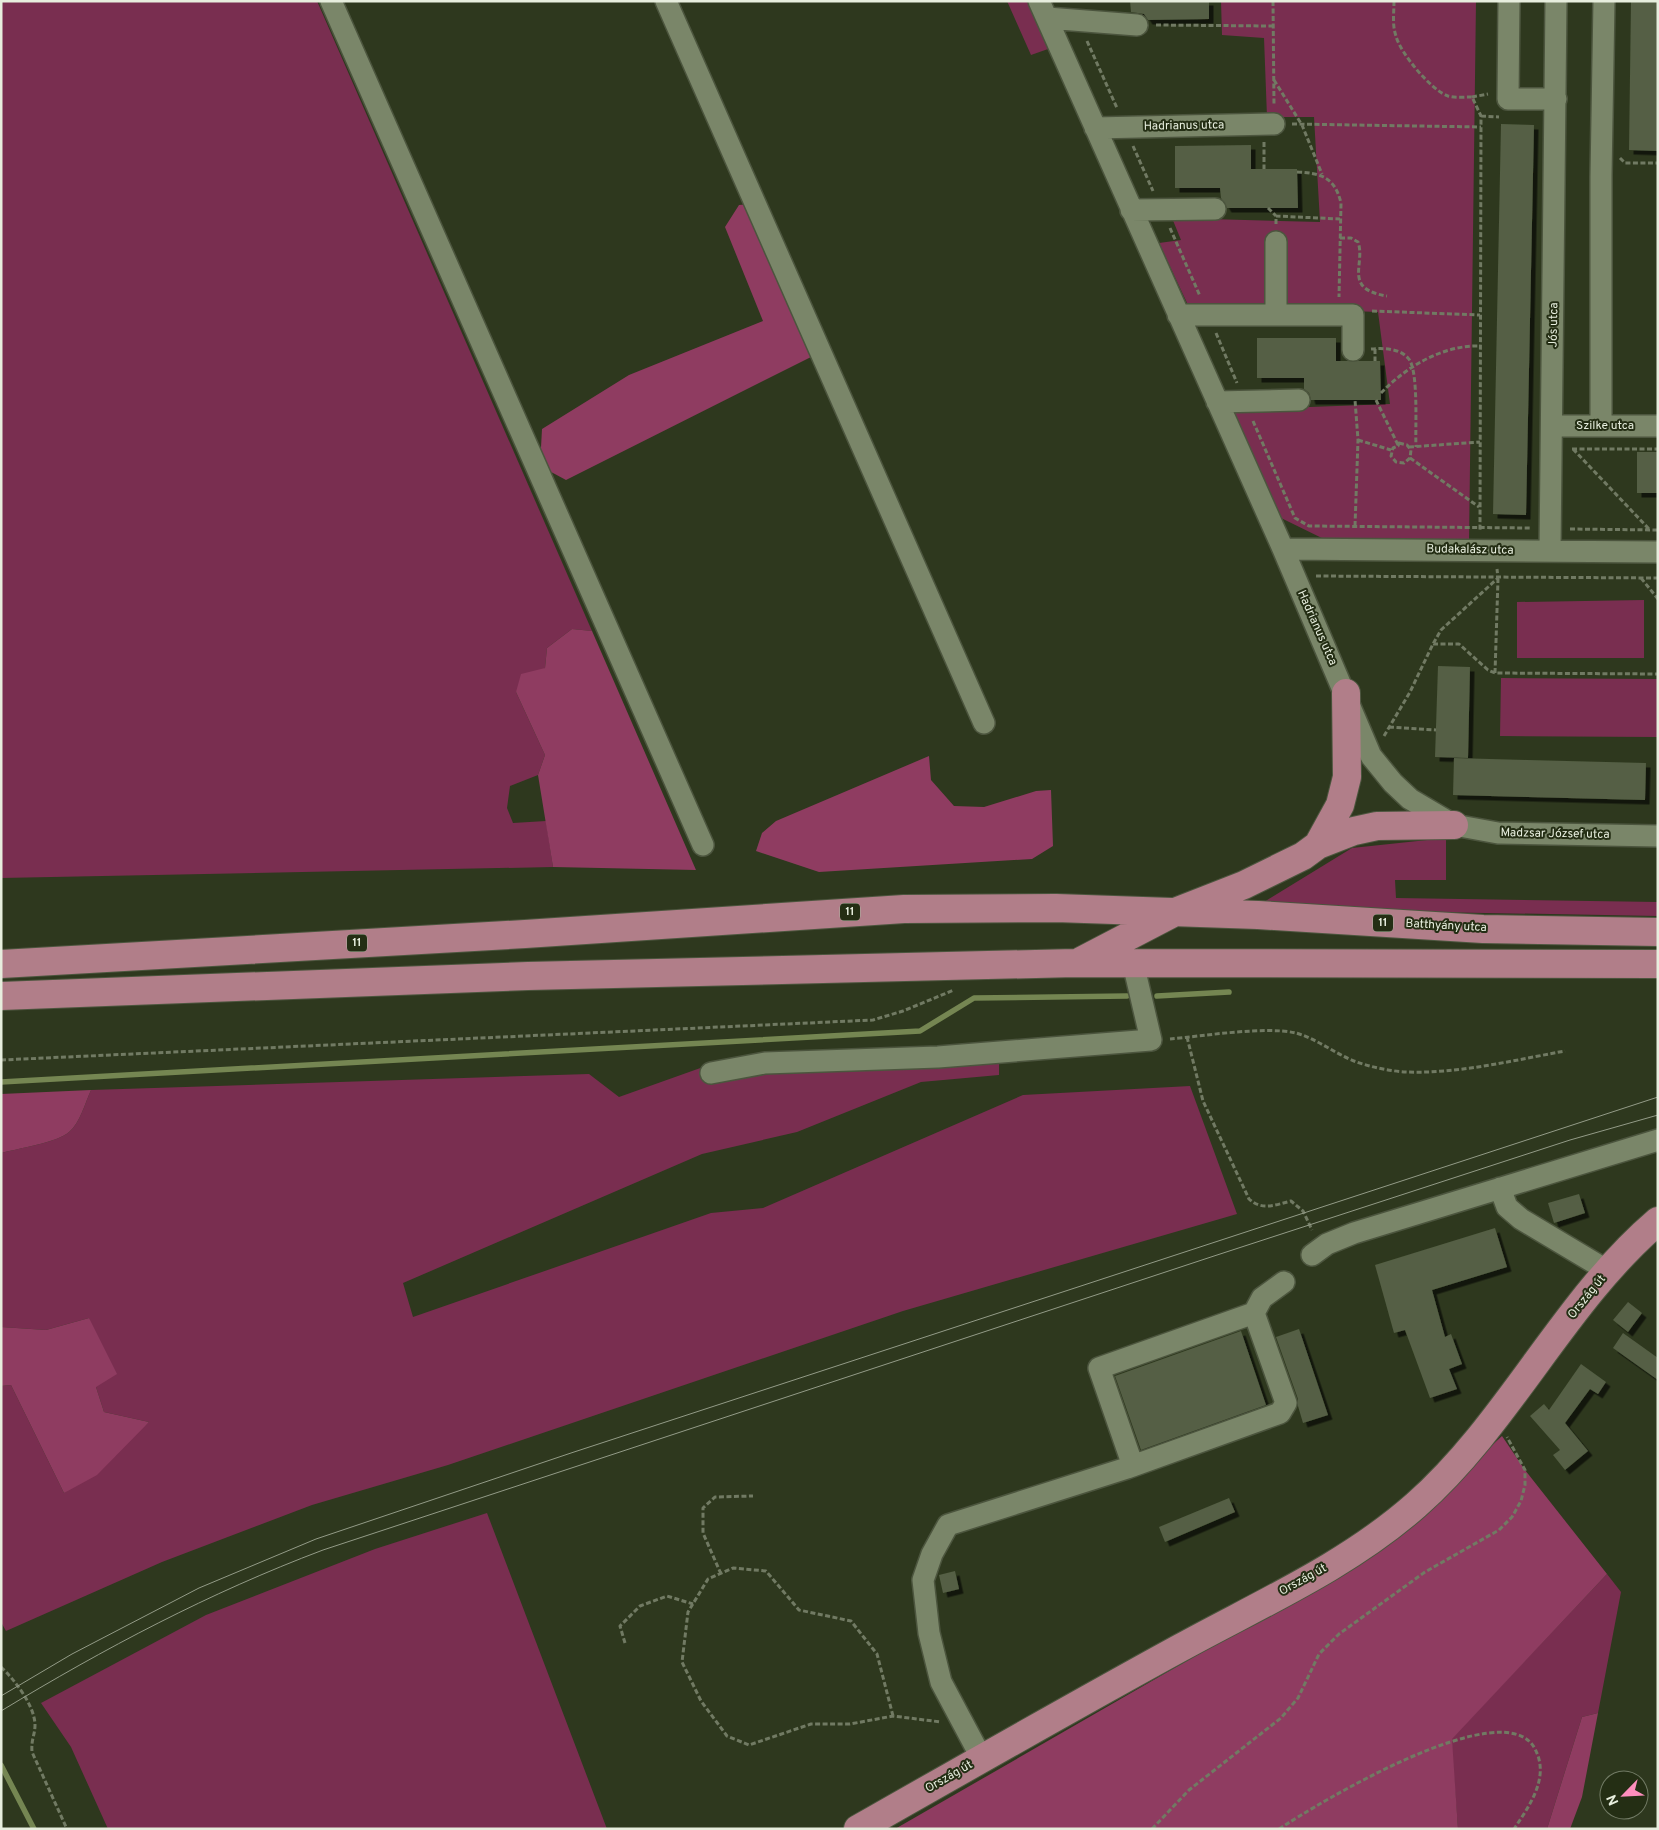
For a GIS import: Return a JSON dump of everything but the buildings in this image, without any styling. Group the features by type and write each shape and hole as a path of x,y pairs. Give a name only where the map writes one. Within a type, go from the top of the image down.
{"main road":[{"path":"1318,845 1340,806 1347,777 1346,693"},
{"path":"1076,964 1175,912 1244,885 1303,856 1318,845 1354,831 1377,826 1454,825"},
{"name":"11","path":"1,964 525,934 904,909 1056,908 1175,912"},
{"name":"Batthyány utca","path":"1175,912 1483,929 1658,932"},
{"path":"1,996 528,976 1076,964 1255,962 1658,964"},
{"name":"Ország út","path":"858,1829 982,1759 1029,1730 1368,1543 1403,1516 1434,1487 1491,1420 1608,1271 1658,1221"}],"street":[{"path":"332,1 703,845"},
{"path":"666,1 984,722"},
{"path":"1509,1 1508,99 1556,99"},
{"name":"Jós utca","path":"1550,551 1556,1"},
{"path":"1601,426 1601,176 1604,1"},
{"name":"Hadrianus utca","path":"1043,10 1078,20 1137,25"},
{"name":"Hadrianus utca","path":"1043,10 1217,402 1293,549 1371,756 1393,783 1410,799 1454,825"},
{"name":"Hadrianus utca","path":"1095,128 1268,124"},
{"path":"1132,210 1215,209"},
{"path":"1276,242 1276,315"},
{"path":"1178,316 1353,314 1353,350"},
{"path":"1217,402 1299,400"},
{"name":"Szilke utca","path":"1552,426 1658,426"},
{"name":"Budakalász utca","path":"1293,549 1658,552"},
{"name":"Madzsar József utca","path":"1454,825 1498,833 1658,836"},
{"path":"711,1073 765,1064 938,1057 1151,1040 1133,963"},
{"path":"1312,1255 1326,1244 1354,1233 1658,1140"},
{"path":"1500,1188 1507,1207 1521,1219 1608,1271"},
{"path":"1133,1466 1099,1368 1254,1313 1262,1298 1284,1282"},
{"path":"982,1759 941,1682 929,1633 923,1580 932,1554 948,1525 1133,1466 1280,1413 1286,1403 1254,1313"}],"path":[{"path":"1264,169 1273,79 1273,1"},
{"path":"1394,1 1394,26 1400,46 1418,70 1440,91 1449,96 1472,96 1481,116 1480,528 1498,578 1495,673"},
{"path":"1078,20 1209,315 1295,518 1293,549 1308,576 1658,578"},
{"path":"1137,25 1273,26"},
{"path":"1273,79 1302,125 1322,175"},
{"path":"1268,124 1480,127"},
{"path":"1298,172 1322,175 1334,184 1338,193 1340,238 1353,314 1480,316"},
{"path":"1268,208 1276,216 1340,219"},
{"path":"1276,216 1276,242"},
{"path":"1340,238 1351,238 1358,242 1360,249 1357,268 1359,279 1363,285 1376,294 1386,296"},
{"path":"1380,393 1400,375 1413,367 1441,354 1480,346"},
{"path":"1375,349 1375,361"},
{"path":"1353,350 1375,349 1401,353 1408,358 1413,367 1416,447"},
{"path":"1355,400 1358,440 1355,526"},
{"path":"1376,400 1398,446"},
{"path":"1358,440 1392,450"},
{"path":"1409,447 1410,458 1404,463 1396,462 1391,456 1394,446 1402,443 1409,447 1416,447 1480,442"},
{"path":"1552,449 1658,449"},
{"path":"1573,449 1649,530"},
{"path":"1410,458 1480,508"},
{"path":"1295,518 1309,526 1658,530"},
{"path":"1371,756 1410,692 1432,644 1441,630 1498,578"},
{"path":"1640,578 1658,600"},
{"path":"1432,644 1459,644 1488,670 1495,673 1658,674"},
{"path":"1390,727 1436,730"},
{"path":"1,1060 873,1020 903,1011 959,988"},
{"path":"1311,1228 1302,1211 1291,1201 1267,1207 1256,1205 1249,1199 1203,1101 1187,1037 1270,1031 1293,1033 1308,1037 1354,1061 1374,1067 1406,1072 1486,1065 1565,1051"},
{"path":"1152,1829 1189,1790 1281,1718 1298,1698 1319,1654 1339,1634 1425,1572 1499,1530 1512,1517 1521,1501 1525,1470 1511,1442 1491,1420"},
{"path":"721,1574 703,1533 703,1508 715,1497 753,1496"},
{"path":"893,1716 877,1654 851,1621 799,1610 766,1571 733,1568 708,1579 688,1612 682,1662 701,1701 727,1736 749,1745 811,1724 850,1724 893,1716 964,1725"},
{"path":"625,1642 620,1626 640,1606 668,1596 693,1604"},
{"path":"1,1667 18,1685 34,1715 35,1727 30,1738 32,1752 66,1829"},
{"path":"1279,1829 1418,1752 1476,1735 1516,1732 1531,1741 1540,1757 1541,1773 1538,1786 1514,1829"}],"shaded area":[{"path":"1,1 317,1 592,631 572,629 547,648 545,668 516,692 545,755 538,775 510,786 507,808 513,823 546,821 553,867 1,878"},
{"path":"1007,1 1027,1 1048,49 1031,55"},
{"path":"1221,1 1476,1 1469,543 1332,543 1279,517 1233,410 1390,404 1378,312 1188,305 1159,243 1181,240 1172,218 1320,222 1314,117 1267,117 1264,38 1222,35"},
{"path":"763,203 825,350 566,480 540,466 542,429 629,375 763,321 725,227 739,205"},
{"path":"1644,600 1644,658 1517,658 1517,602"},
{"path":"572,629 592,631 696,870 553,867 538,775 545,755 516,692 521,674 545,668 547,648"},
{"path":"1501,678 1658,679 1658,737 1500,736"},
{"path":"929,756 931,780 954,806 984,807 1036,791 1051,790 1053,846 1032,859 819,872 756,851 762,833 776,821"},
{"path":"1446,838 1446,880 1395,880 1396,898 1658,902 1658,916 1264,909 1264,902 1352,848"},
{"path":"999,1055 999,1075 921,1082 797,1132 702,1154 403,1283 413,1317 711,1213 763,1208 1023,1095 1190,1086 1237,1214 903,1311 448,1465 312,1505 162,1562 6,1631 1,1622 1,1386 11,1385 64,1493 149,1422 104,1412 96,1387 89,1318 46,1330 1,1327 1,1153 64,1136 73,1128 79,1118 91,1090 589,1074 619,1097 706,1066"},
{"path":"91,1090 79,1118 73,1128 64,1136 1,1153 1,1094"},
{"path":"89,1318 117,1374 96,1387 104,1412 149,1422 97,1475 64,1493 11,1385 1,1386 1,1327 46,1330"},
{"path":"1502,1436 1525,1470 1607,1574 1452,1739 1458,1829 895,1829 1381,1549"},
{"path":"487,1513 607,1829 108,1829 71,1747 41,1703 206,1615 375,1549"},
{"path":"1607,1574 1621,1592 1598,1713 1582,1717 1547,1829 1458,1829 1451,1739"},
{"path":"1598,1713 1582,1797 1570,1829 1547,1829 1582,1717"}],"waterway":[{"path":"1157,996 1229,992"},
{"path":"1,1082 920,1031 974,998 1127,996"},
{"path":"1,1765 34,1829"}],"tram line":[{"path":"1,1696 72,1654 199,1588 316,1539 571,1453 1658,1097"},
{"path":"1,1711 79,1665 158,1623 239,1584 323,1550 1214,1256 1570,1140 1658,1115"}]}
